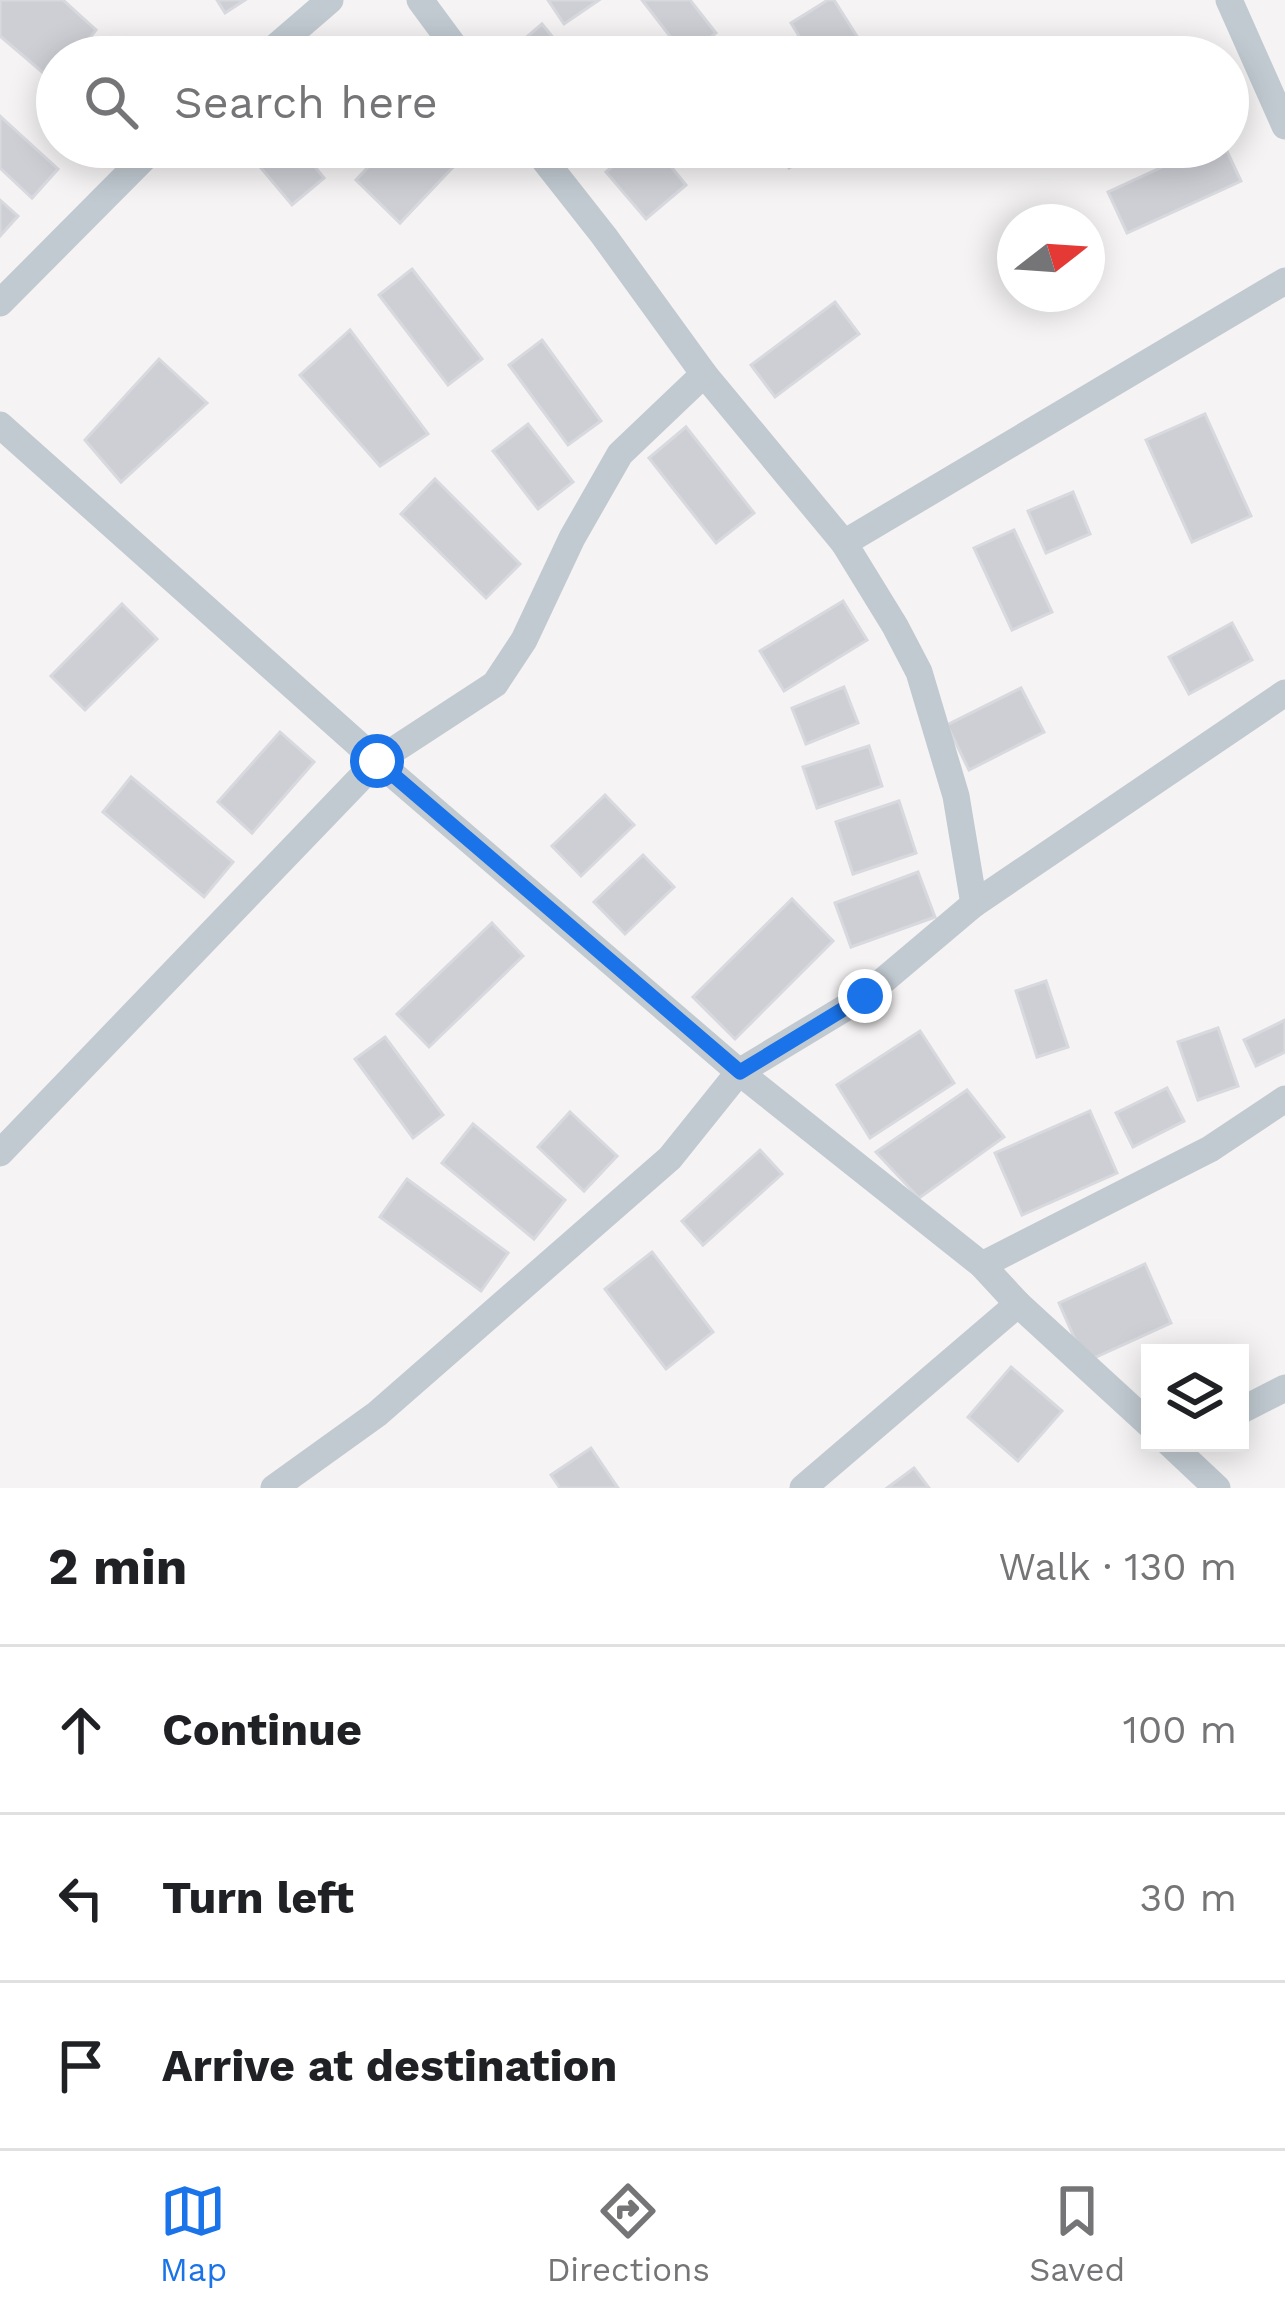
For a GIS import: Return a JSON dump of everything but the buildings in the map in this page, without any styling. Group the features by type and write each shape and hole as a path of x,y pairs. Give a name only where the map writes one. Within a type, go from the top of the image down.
{"street":[{"path":"288,36 330,0"},
{"path":"420,0 447,36"},
{"path":"1228,0 1244,36"},
{"path":"1249,46 1285,126"},
{"path":"0,303 134,168"},
{"path":"551,168 704,374 844,543 895,626 919,672 956,796 974,904"},
{"path":"844,543 1285,281"},
{"path":"0,1153 377,761 495,684 524,640 572,538 620,454 704,374"},
{"path":"0,425 377,761 740,1072 982,1265 1141,1417"},
{"path":"274,1488 377,1414 670,1158 740,1072 865,996 974,904 1285,693"},
{"path":"982,1265 1210,1149 1285,1099"},
{"path":"803,1488 1018,1304"},
{"path":"1249,1407 1285,1388"},
{"path":"1182,1452 1217,1488"}],"route":[{"path":"377,761 740,1072 865,996"}]}
